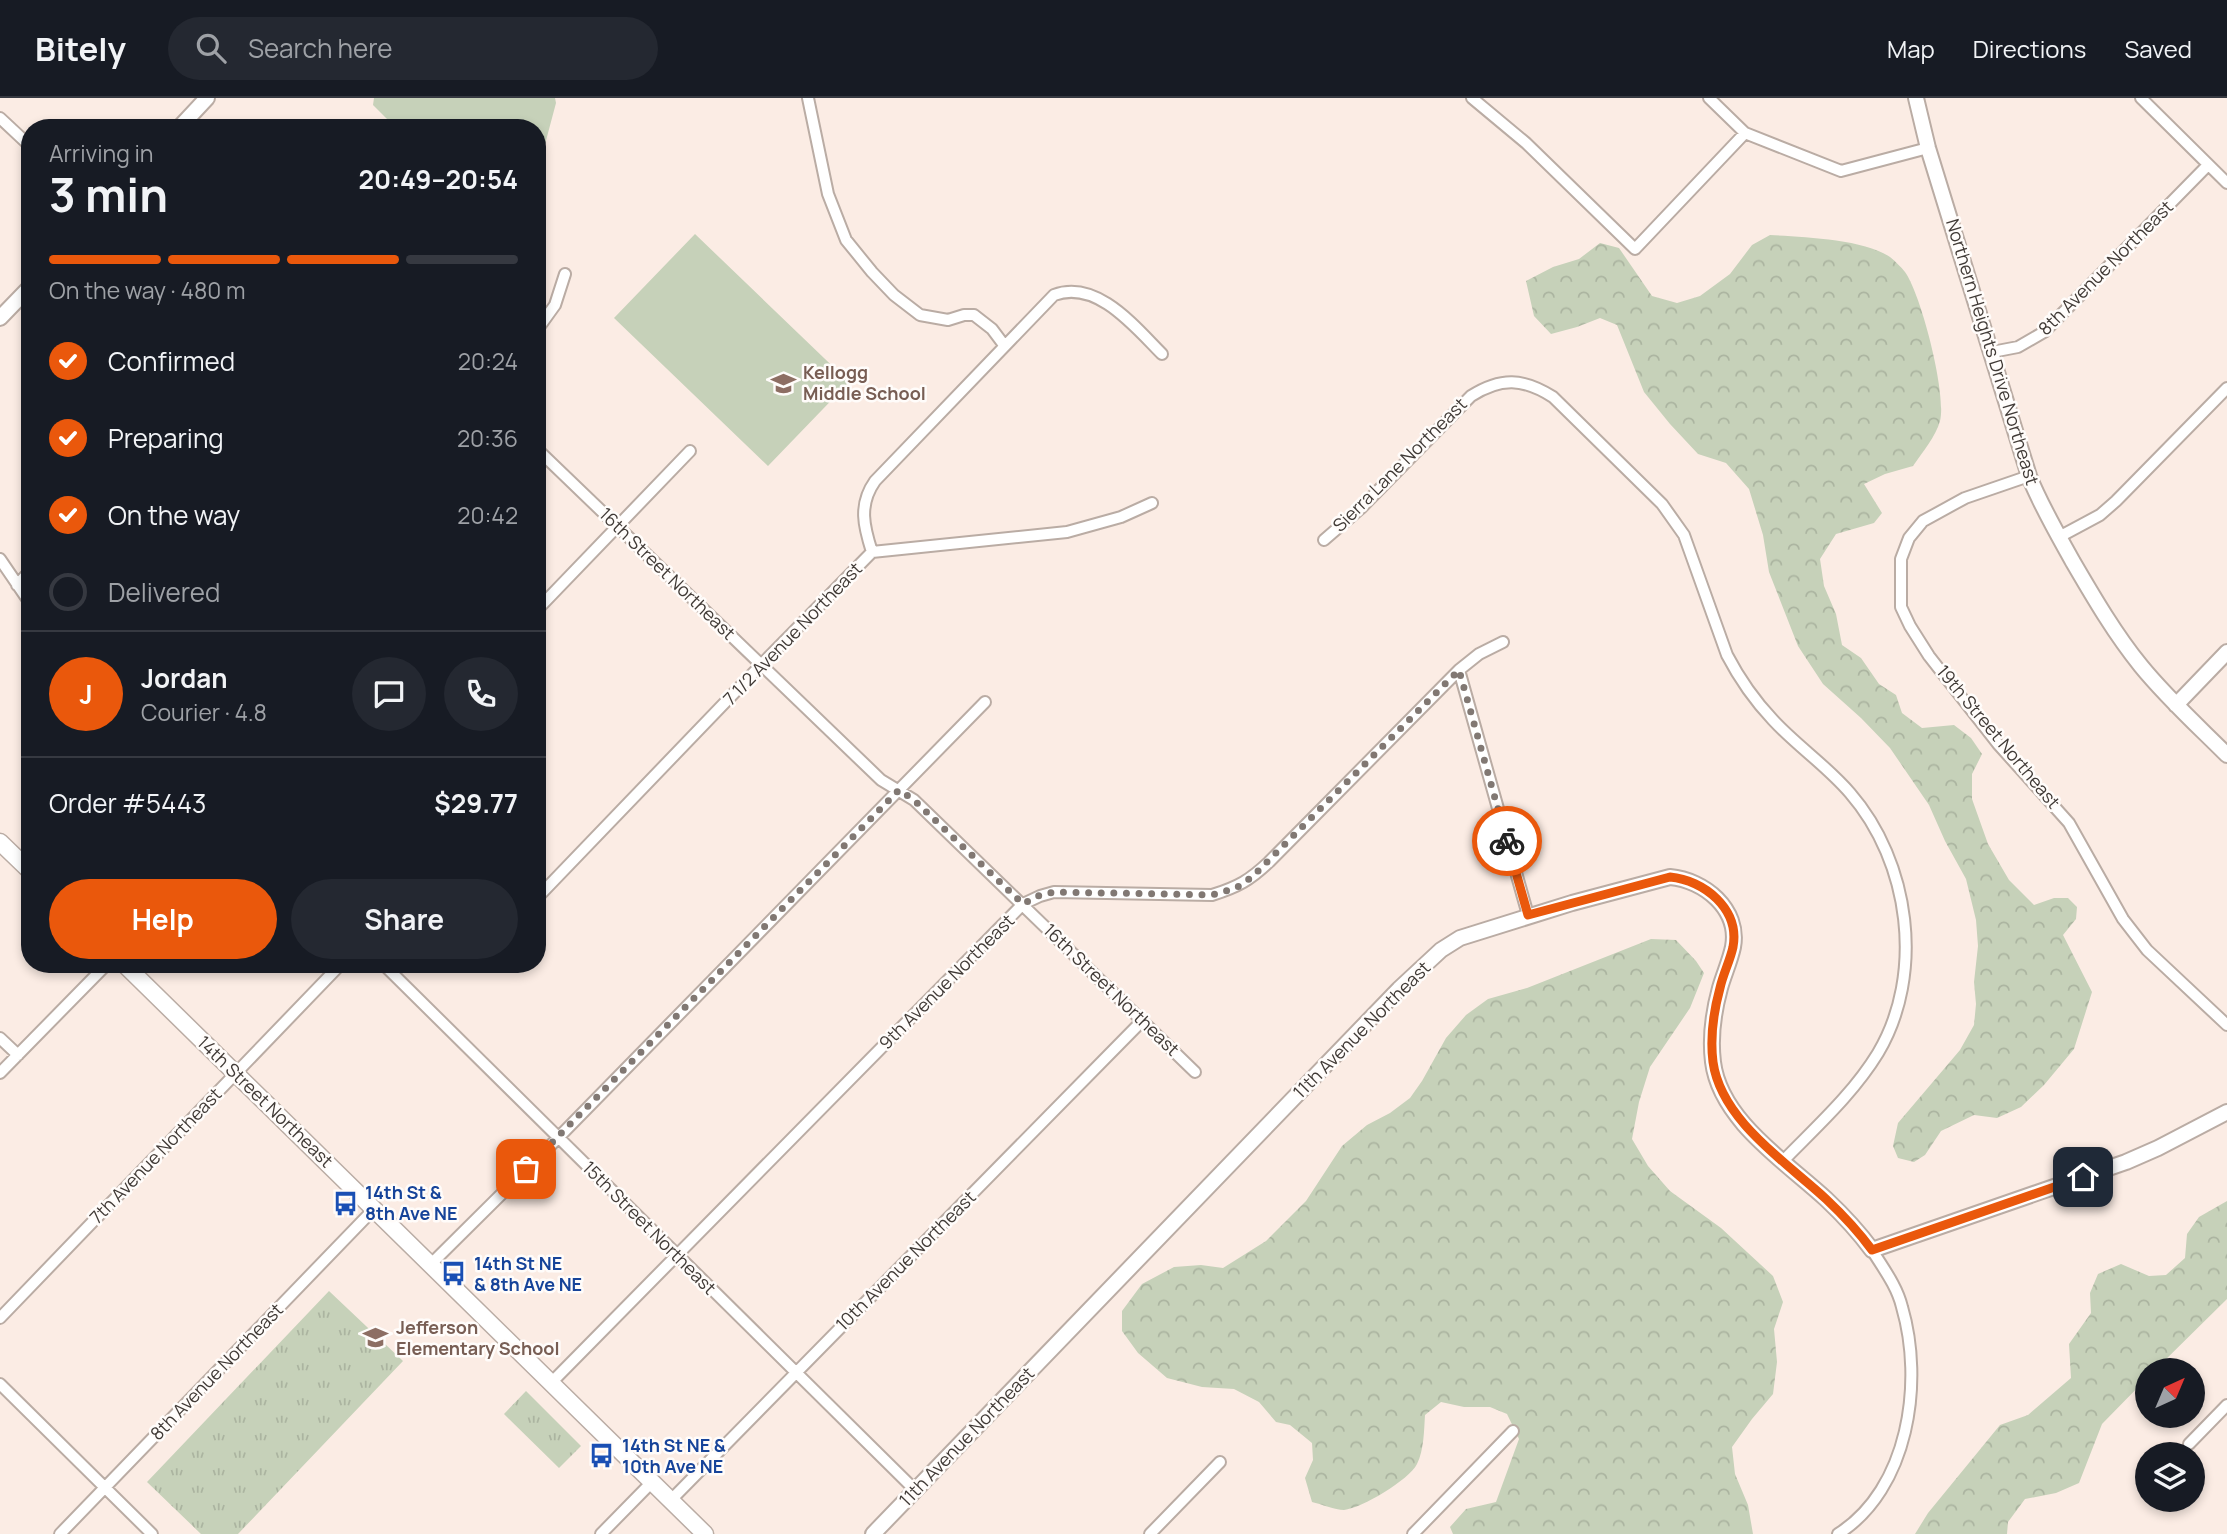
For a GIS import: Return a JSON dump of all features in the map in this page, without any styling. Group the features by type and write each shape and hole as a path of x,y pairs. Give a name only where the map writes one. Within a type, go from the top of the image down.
{"main road":[{"path":"0,842 21,861"},
{"name":"14th Street Northeast","path":"133,973 705,1534"}],"street":[{"path":"187,119 207,98"},
{"path":"807,98 828,194 846,240 894,295 920,315 948,320 974,315 992,329 1004,345"},
{"path":"1472,98 1526,143 1635,249 1745,133"},
{"path":"1709,98 1745,133 1841,171 1928,148"},
{"name":"Northern Heights Drive Northeast","path":"1916,98 1928,148 2029,476 2042,508 2119,636 2140,665 2227,755"},
{"path":"2141,98 2227,183"},
{"path":"0,118 21,138"},
{"name":"8th Avenue Northeast","path":"1992,352 2018,347 2043,332 2208,165"},
{"path":"546,318 555,305 565,274"},
{"name":"7 1/2 Avenue Northeast","path":"546,889 872,552 864,522 865,499 869,489 1054,295 1075,292 1089,295 1116,310 1162,354"},
{"path":"0,318 21,296"},
{"name":"Sierra Lane Northeast","path":"1324,540 1361,508 1471,396 1486,386 1505,382 1529,384 1553,397 1674,519 1684,535 1727,655 1736,672 1773,719 1833,775 1864,811 1876,831 1900,891 1904,919 1905,967 1902,991 1889,1033 1852,1090 1783,1161"},
{"path":"2059,537 2100,515 2116,501 2227,388"},
{"path":"546,601 690,451"},
{"name":"16th Street Northeast","path":"546,458 881,780 914,800 1195,1072"},
{"name":"19th Street Northeast","path":"2029,476 1965,498 1923,521 1909,538 1901,559 1901,607 1910,626 1998,744 2069,823 2123,919 2147,950 2227,1026"},
{"path":"872,552 1067,532 1121,517 1152,503"},
{"path":"0,559 21,591"},
{"path":"17,585 21,581"},
{"name":"9th Avenue Northeast","path":"551,1383 1023,904 1040,895 1055,892 1212,895 1236,888 1269,862 1459,670 1479,654 1503,642"},
{"path":"2176,705 2227,652"},
{"path":"1459,670 1528,915"},
{"path":"431,1264 985,702"},
{"name":"11th Avenue Northeast","path":"873,1534 1421,968 1441,950 1461,938 1528,915 1670,877 1695,882 1710,891 1722,904 1734,932 1733,947 1720,989 1712,1036 1713,1062 1719,1084 1745,1125 1851,1223 1872,1250"},
{"path":"0,1073 98,973"},
{"name":"7th Avenue Northeast","path":"0,1318 332,973"},
{"name":"15th Street Northeast","path":"392,973 915,1490"},
{"name":"10th Avenue Northeast","path":"671,1500 1142,1021"},
{"path":"0,1038 18,1055"},
{"path":"1838,1534 1853,1525 1869,1508 1888,1478 1907,1427 1913,1377 1910,1339 1902,1304 1872,1250 2126,1162 2227,1112"},
{"name":"8th Avenue Northeast","path":"60,1534 374,1209"},
{"path":"0,1384 152,1534"},
{"path":"2191,1442 2227,1405"},
{"path":"1413,1534 1513,1431"},
{"path":"1150,1534 1220,1462"},
{"path":"601,1534 652,1482"}],"green space":[{"path":"374,98 555,98 556,103 546,140 546,119 387,119 373,105"},
{"path":"695,234 849,382 768,466 614,318"},
{"path":"1770,235 1832,240 1865,246 1890,257 1905,272 1911,284 1925,322 1936,368 1940,389 1940,421 1913,466 1885,474 1864,484 1882,513 1874,523 1836,534 1820,559 1824,586 1836,614 1842,645 1861,658 1879,684 1896,695 1902,713 1922,728 1954,725 1971,738 1982,754 1972,774 1972,799 1988,844 2009,880 2034,905 2054,898 2068,898 2077,907 2076,919 2063,935 2092,992 2074,1049 2044,1085 2021,1107 1997,1118 1974,1115 1941,1131 1925,1155 1914,1162 1898,1158 1893,1146 1898,1123 1960,1050 1974,1025 1974,982 1978,946 1976,920 1966,879 1929,805 1890,748 1823,684 1798,646 1769,572 1763,535 1749,489 1726,463 1698,454 1644,392 1617,325 1600,318 1551,334 1534,316 1526,281 1553,267 1579,259 1600,243 1619,248 1652,296 1677,303 1700,296 1730,274 1752,245"},
{"path":"1651,939 1676,940 1704,973 1690,1008 1650,1067 1639,1102 1632,1139 1648,1166 1670,1191 1721,1228 1773,1276 1783,1302 1774,1329 1777,1362 1773,1394 1732,1447 1735,1474 1748,1505 1753,1534 1453,1534 1450,1527 1466,1509 1496,1502 1519,1439 1507,1414 1490,1407 1464,1407 1441,1402 1425,1415 1419,1458 1405,1478 1352,1508 1344,1510 1328,1507 1312,1502 1305,1478 1313,1460 1312,1443 1290,1425 1276,1422 1259,1402 1234,1389 1202,1387 1167,1378 1138,1353 1122,1331 1122,1311 1142,1284 1174,1267 1201,1265 1223,1268 1266,1241 1306,1201 1342,1146 1367,1125 1410,1098 1446,1038 1466,1015 1488,999 1527,988"},
{"path":"2227,1201 2227,1299 2167,1358 2135,1358 2135,1390 2102,1424 2079,1483 2056,1493 2025,1499 2008,1522 2007,1534 1915,1534 1928,1513 2000,1425 2028,1415 2071,1378 2069,1344 2091,1313 2090,1293 2098,1274 2121,1264 2149,1276 2166,1275 2185,1258 2187,1234 2199,1217"},
{"path":"329,1291 403,1361 238,1534 201,1534 147,1482"},
{"path":"526,1391 581,1446 559,1468 504,1414"}],"way so far":[{"path":"526,1169 899,790 914,800 1023,904 1040,895 1055,892 1212,895 1236,888 1252,877 1459,670 1507,841"}],"place":[{"name":"Kellogg Middle School","path":"783,383"},
{"name":"14th St & 8th Ave NE","path":"345,1203"},
{"name":"14th St NE & 8th Ave NE","path":"454,1274"},
{"name":"Jefferson Elementary School","path":"376,1338"},
{"name":"14th St NE & 10th Ave NE","path":"602,1456"}],"route":[{"path":"1507,841 1528,915 1670,877 1695,882 1710,891 1722,904 1734,932 1733,947 1720,989 1712,1036 1713,1062 1719,1084 1745,1125 1826,1198 1851,1223 1872,1250 2083,1177"}]}
